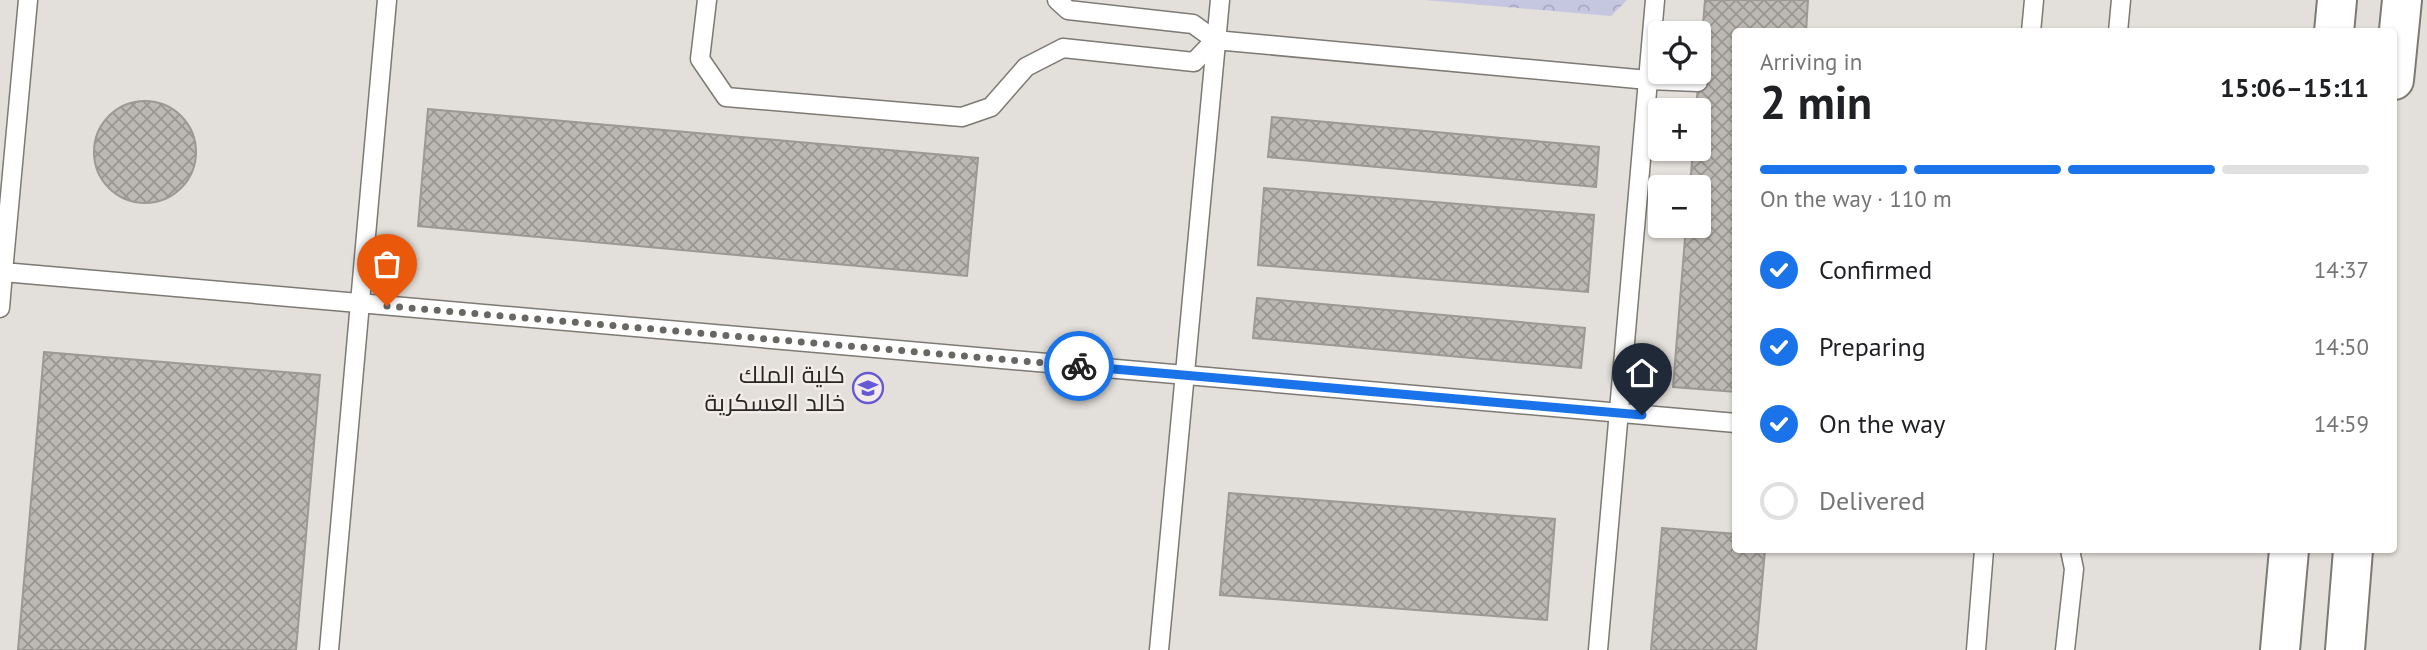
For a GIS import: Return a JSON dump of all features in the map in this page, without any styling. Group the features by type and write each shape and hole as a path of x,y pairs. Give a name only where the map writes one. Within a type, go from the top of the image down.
{"main road":[{"path":"2334,28 2337,0"},
{"path":"2397,50 2402,0"},
{"path":"2280,650 2289,553"},
{"path":"2345,650 2353,553"}],"lane":[{"path":"0,308 28,0"},
{"path":"329,650 387,0"},
{"path":"707,0 699,59 726,97 948,116 962,117 991,107 1026,67 1063,48 1194,62 1215,40"},
{"path":"1057,0 1068,10 1193,24 1215,40 1648,80 1598,650"},
{"path":"1159,650 1220,0"},
{"path":"1653,21 1655,0"},
{"path":"2031,28 2034,0"},
{"path":"2118,28 2121,0"},
{"path":"2,272 1732,423"},
{"path":"1976,650 1984,553"},
{"path":"2065,650 2074,569 2071,553"}],"green space":[{"path":"1425,0 1627,0 1611,16"}],"building":[{"path":"1705,0 1808,0 1806,28 1732,28 1732,392 1673,387 1685,238 1711,238 1711,175 1691,175 1692,161 1711,161 1711,98 1697,98 1698,84 1711,84 1711,21 1703,21"},
{"path":"145,101 174,109 188,123 196,152 188,181 174,195 145,203 116,195 102,181 94,152 102,123 116,109"},
{"path":"428,109 978,158 967,276 418,226"},
{"path":"1272,117 1599,147 1596,187 1268,157"},
{"path":"1264,188 1594,215 1588,292 1258,265"},
{"path":"1257,298 1585,328 1581,368 1253,338"},
{"path":"44,352 320,375 296,650 18,650"},
{"path":"1229,493 1555,519 1547,620 1220,595"},
{"path":"1662,528 1732,534 1732,553 1765,553 1756,650 1651,650"}],"way so far":[{"path":"387,306 1079,366"}],"place":[{"name":"كلية الملك خالد العسكرية","path":"868,388"}],"route":[{"path":"1079,366 1642,415"}]}
